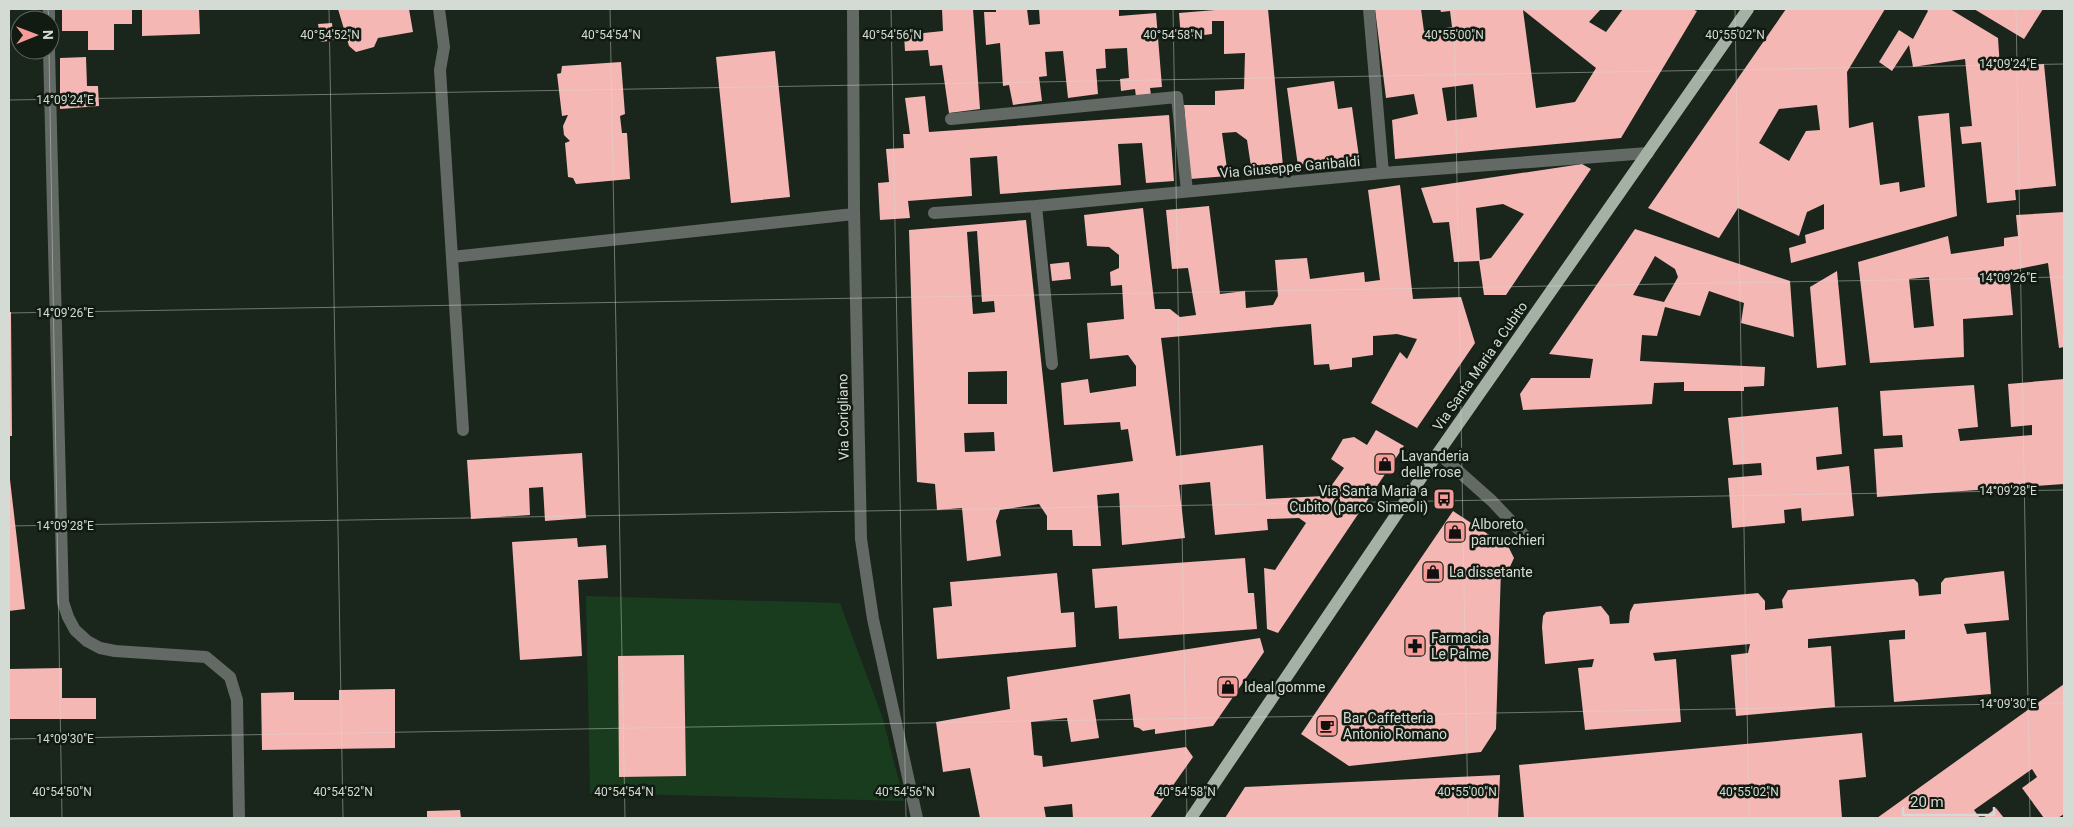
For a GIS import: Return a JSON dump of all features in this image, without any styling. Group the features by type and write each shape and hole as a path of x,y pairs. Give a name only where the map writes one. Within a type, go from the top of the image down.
{"main road":[{"name":"Via Santa Maria a Cubito","path":"1191,818 1438,452 1748,9"}],"street":[{"path":"439,9 444,47 440,70 463,430"},
{"name":"Via Corigliano","path":"852,9 861,539 873,619 917,818"},
{"path":"1369,9 1383,173"},
{"path":"49,60 63,602 75,630 87,641 100,648 115,651 206,657 230,677 237,700 240,818"},
{"path":"951,120 1176,97 1187,191"},
{"name":"Via Giuseppe Garibaldi","path":"934,213 1036,206 1383,173 1648,153"},
{"path":"1036,206 1052,364"},
{"path":"452,257 854,214"},
{"path":"1438,452 1492,502 1525,536"}],"green space":[{"path":"586,596 840,603 883,719 904,801 590,793"}],"building":[{"path":"62,9 132,9 132,24 114,24 114,50 88,50 88,31 62,31"},
{"path":"142,9 199,9 200,34 142,36"},
{"path":"338,9 409,9 413,32 378,38 374,47 356,52 349,46"},
{"path":"942,9 973,9 980,109 949,113 942,65 930,66 928,50 905,51 904,35 943,31"},
{"path":"996,9 1027,9 1029,25 1040,24 1039,9 1119,9 1119,16 1156,13 1162,87 1150,88 1151,95 1136,97 1135,89 1121,91 1120,79 1129,78 1127,48 1105,49 1106,68 1096,69 1098,94 1068,98 1063,51 1045,52 1047,76 1039,77 1042,101 1013,105 1009,85 1003,86 1000,43 986,45 984,12 996,12"},
{"path":"1227,9 1268,9 1283,166 1252,173 1247,140 1236,132 1222,133 1228,176 1190,179 1184,105 1215,105 1215,91 1244,89 1245,53 1224,54 1224,21 1212,21 1212,34 1181,38 1179,13"},
{"path":"1375,9 1421,9 1424,31 1452,27 1450,11 1441,12 1440,9 1601,9 1589,22 1606,32 1623,9 1691,9 1697,11 1621,138 1395,159 1392,120 1418,114 1414,94 1386,98","holes":["1523,10 1596,68 1575,102 1536,108","1473,84 1477,117 1447,121 1442,88"]},
{"path":"1786,9 1885,9 1847,72 1849,128 1873,122 1880,185 1899,182 1900,192 1925,187 1918,116 1949,113 1957,216 1791,263 1789,248 1806,243 1805,235 1824,229 1824,204 1807,212 1799,236 1738,208 1719,238 1648,208","holes":["1817,105 1820,130 1806,131 1789,161 1759,143 1779,109"]},
{"path":"1926,9 1950,9 1998,38 2000,68 2044,64 2056,186 2015,190 2016,200 1987,203 1981,142 1962,144 1960,127 1972,126 1965,59 1913,67 1909,45 1892,71 1879,62 1899,30 1913,39 1928,11"},
{"path":"1974,9 2043,9 2024,39"},
{"path":"332,23 334,40 321,42 318,24"},
{"path":"775,51 790,197 731,203 716,57"},
{"path":"86,57 87,86 98,86 99,106 60,109 60,58"},
{"path":"621,62 625,114 620,116 622,133 627,133 630,179 576,184 573,178 568,177 565,143 570,141 564,135 563,126 568,115 562,116 557,74 561,73 562,66"},
{"path":"1334,81 1338,109 1352,107 1359,157 1298,166 1287,88"},
{"path":"925,96 929,132 1169,115 1174,181 1146,183 1142,143 1118,144 1121,185 1000,194 997,156 970,158 972,196 908,201 910,218 880,220 878,183 889,182 886,149 904,148 903,134 910,134 905,98"},
{"path":"1582,164 1591,169 1506,295 1484,295 1479,261 1454,262 1449,222 1433,223 1421,188","holes":["1503,204 1524,214 1491,258 1480,260 1476,208"]},
{"path":"1400,185 1413,299 1461,297 1475,343 1417,428 1371,403 1400,352 1407,359 1417,339 1397,334 1373,336 1373,355 1352,358 1352,367 1330,370 1329,364 1314,365 1311,324 1161,338 1176,456 1263,445 1266,499 1324,496 1344,468 1331,459 1343,439 1354,437 1367,445 1376,430 1404,446 1278,633 1267,629 1264,568 1275,570 1306,523 1299,518 1267,519 1268,530 1215,535 1210,482 1179,485 1185,538 1122,545 1119,493 1097,495 1101,546 1073,546 1072,530 1047,530 1047,516 1039,504 1000,510 996,521 1001,556 967,561 962,508 937,510 935,484 917,482 909,230 1026,220 1053,472 1133,461 1128,429 1121,430 1120,422 1064,425 1061,383 1088,379 1090,393 1136,386 1136,366 1128,355 1090,359 1087,323 1124,319 1122,285 1111,286 1110,272 1119,268 1119,255 1109,247 1087,246 1084,215 1143,208 1155,309 1170,309 1180,317 1196,315 1188,268 1172,269 1166,210 1209,206 1220,294 1245,291 1246,308 1273,305 1278,296 1275,260 1307,258 1310,279 1364,272 1365,282 1380,280 1368,190","holes":["977,231 982,302 994,301 995,312 973,314 967,232","1007,371 1007,404 968,404 968,372","994,432 995,451 965,452 964,433"]},
{"path":"2064,212 2064,347 2059,348 2048,263 2009,271 2013,315 1963,319 1964,357 1870,363 1858,262 1948,236 1951,254 2004,246 2004,238 2018,236 2016,215","holes":["1929,277 1934,326 1914,328 1909,279"]},
{"path":"1635,229 1790,281 1794,337 1741,323 1744,303 1709,291 1700,316 1665,307 1657,336 1642,335 1640,361 1765,367 1764,386 1744,387 1744,391 1684,391 1684,382 1654,383 1652,404 1523,410 1520,394 1531,378 1590,378 1593,359 1549,354","holes":["1655,256 1675,269 1678,277 1664,302 1633,295"]},
{"path":"1069,262 1071,279 1052,281 1050,264"},
{"path":"1837,271 1846,365 1817,368 1810,287"},
{"path":"9,312 11,312 12,436 9,436"},
{"path":"2064,379 2064,484 1877,497 1874,449 1903,447 1902,435 1883,436 1880,391 1974,385 1978,427 1958,429 1960,441 2032,435 2032,425 2011,427 2008,384"},
{"path":"1838,407 1842,454 1816,457 1817,470 1849,466 1854,516 1802,521 1801,508 1784,510 1785,523 1732,528 1728,478 1762,475 1761,463 1733,465 1728,418"},
{"path":"582,453 586,518 545,521 543,487 529,488 530,515 471,519 467,460"},
{"path":"9,471 25,609 9,611"},
{"path":"1453,511 1509,548 1514,558 1508,571 1501,569 1496,729 1481,752 1349,766 1301,734"},
{"path":"577,538 578,547 606,545 608,578 578,580 582,656 520,660 512,542"},
{"path":"1245,558 1248,593 1254,593 1257,629 1119,639 1117,606 1095,608 1092,569"},
{"path":"2004,571 2009,620 1964,624 1967,634 1986,632 1991,694 1894,702 1889,640 1905,639 1905,630 1808,639 1808,648 1831,646 1835,707 1736,716 1731,655 1748,653 1750,644 1653,653 1655,661 1676,659 1681,722 1585,730 1578,668 1592,667 1594,659 1545,664 1542,627 1543,616 1546,612 1601,606 1609,616 1610,624 1629,623 1630,612 1634,604 1758,593 1765,601 1765,610 1783,608 1782,600 1788,590 1914,579 1918,583 1919,596 1941,594 1941,583 1945,578"},
{"path":"1057,573 1061,613 1074,612 1076,647 937,659 933,608 952,606 950,582"},
{"path":"1260,638 1264,652 1213,726 1155,734 1155,729 1143,731 1134,727 1130,694 1093,700 1099,738 1071,742 1067,718 1031,722 1034,755 1042,756 1043,767 1186,747 1193,757 1150,818 1073,818 1072,804 1044,807 1046,818 980,818 970,768 943,772 936,722 1010,709 1007,677"},
{"path":"684,655 686,776 619,777 618,656"},
{"path":"62,668 62,698 96,698 96,719 9,719 9,669"},
{"path":"2064,684 2064,814 2058,818 2044,818 2022,788 2037,777 2032,769 1974,810 1980,818 1877,818"},
{"path":"395,689 395,748 262,750 261,693 294,692 294,700 339,700 339,690"},
{"path":"1862,733 1866,777 1839,780 1842,818 1524,818 1519,765"},
{"path":"1500,775 1498,818 1225,818 1245,787"},
{"path":"1996,808 2004,818 1983,818"},
{"path":"460,810 461,818 427,818 427,811"}],"place":[{"name":"Lavanderia delle rose","path":"1385,464"},
{"name":"Via Santa Maria a Cubito (parco Simeoli)","path":"1444,499"},
{"name":"Alboreto parrucchieri","path":"1455,532"},
{"name":"La dissetante","path":"1433,572"},
{"name":"Farmacia Le Palme","path":"1415,646"},
{"name":"Ideal gomme","path":"1228,687"},
{"name":"Bar Caffetteria Antonio Romano","path":"1327,726"}]}
